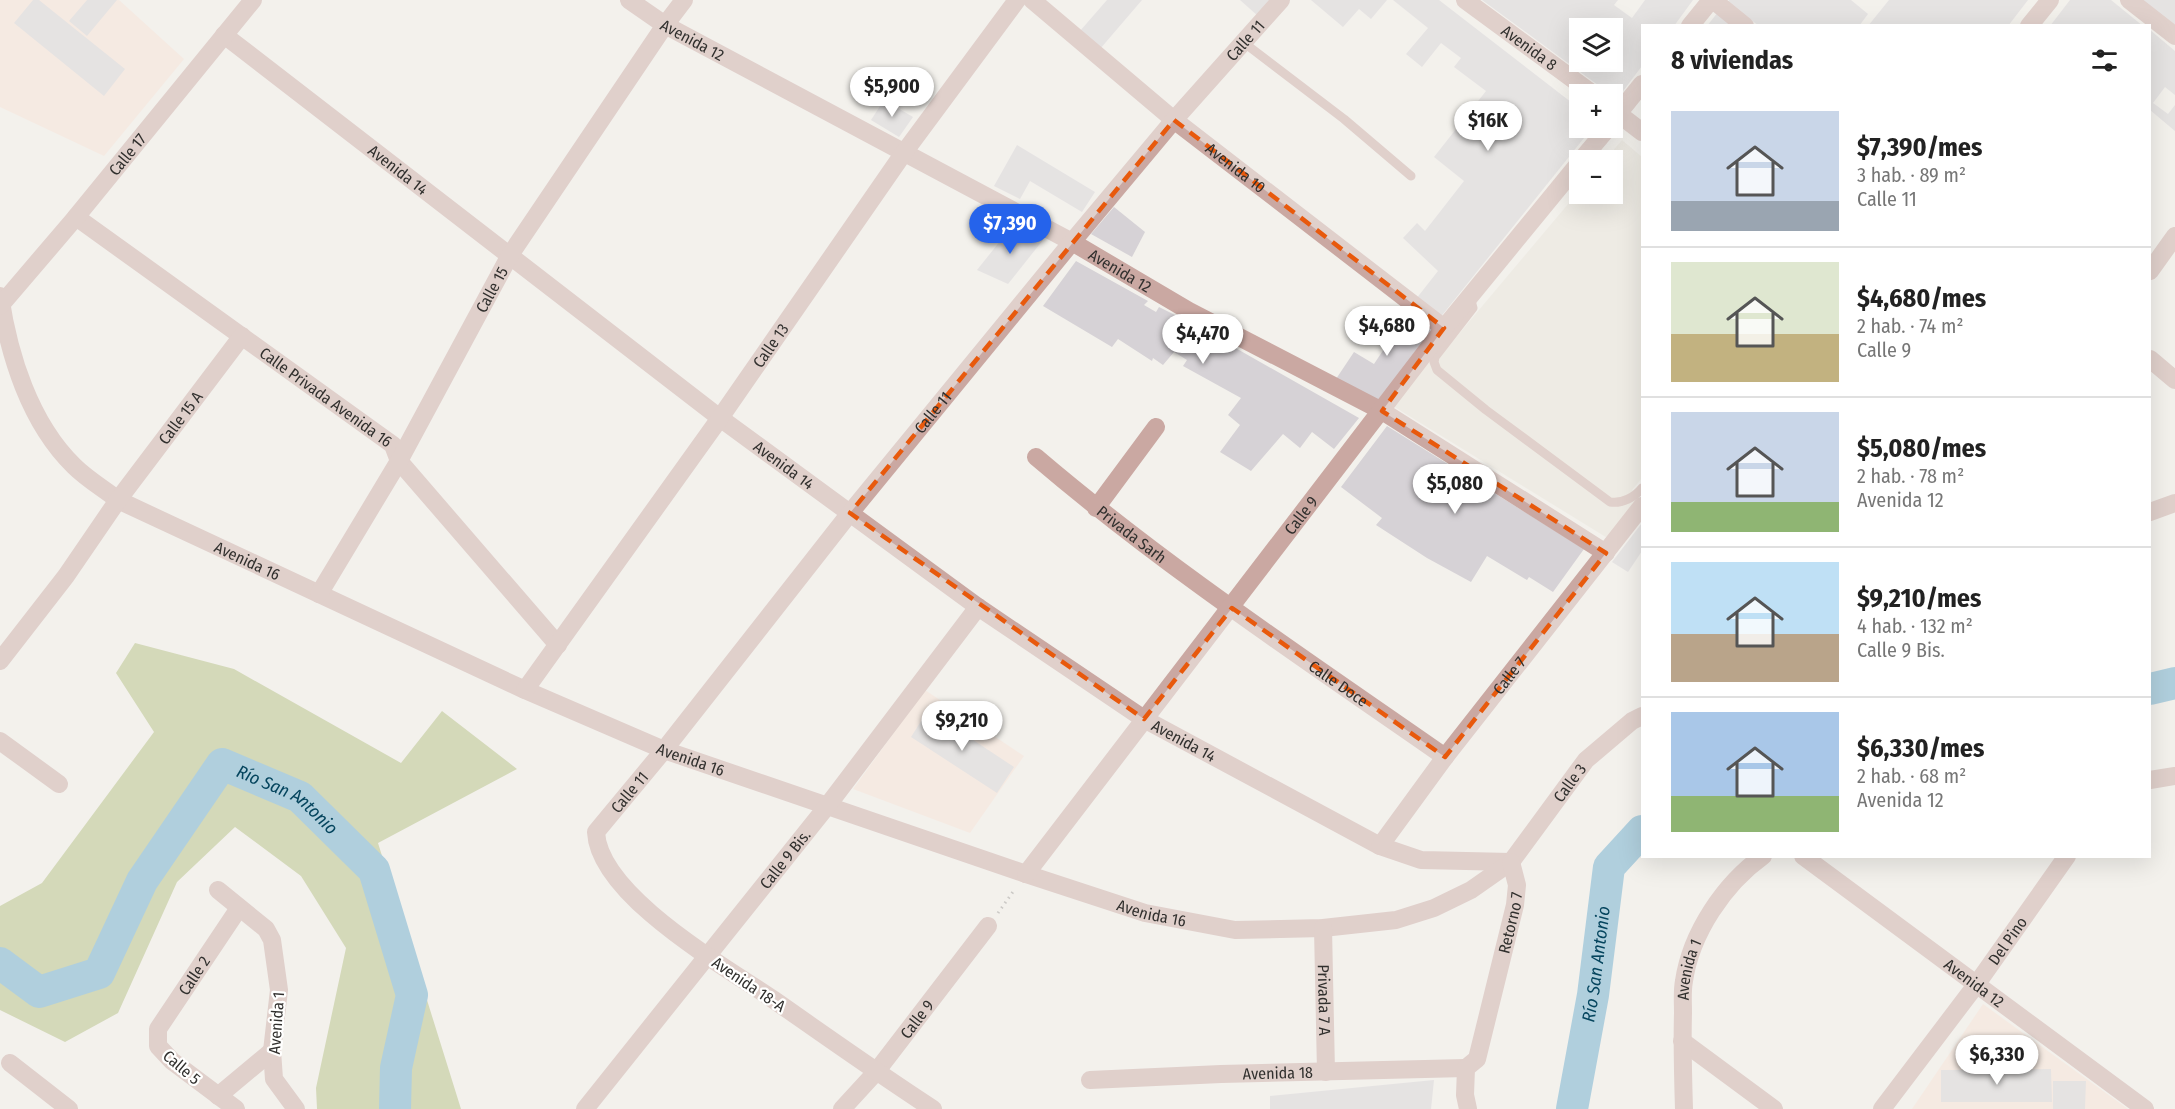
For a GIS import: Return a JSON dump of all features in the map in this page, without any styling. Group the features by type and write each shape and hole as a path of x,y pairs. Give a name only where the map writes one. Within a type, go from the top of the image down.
{"street":[{"name":"Calle 17","path":"0,302 75,217 253,0"},
{"name":"Avenida 12","path":"629,0 665,26 1072,242 1189,311 1382,411 1606,553"},
{"name":"Calle 15","path":"319,594 399,461 510,255 684,0"},
{"name":"Calle 13","path":"525,690 720,418 903,154 1017,0"},
{"name":"Avenida 10","path":"1032,0 1174,120 1444,328"},
{"name":"Calle 11","path":"596,832 664,750 850,513 1072,242 1174,120 1281,0"},
{"name":"Avenida 8","path":"1465,0 1579,84"},
{"path":"1692,24 1712,0 1742,24"},
{"path":"2032,24 2050,0"},
{"path":"2129,0 2175,36"},
{"name":"Avenida 14","path":"224,35 720,418 978,607 1144,719 1380,846"},
{"name":"Calle 9","path":"1623,106 1641,85"},
{"path":"1623,123 1641,132"},
{"name":"Calle 9","path":"1588,150 1598,138"},
{"name":"Calle 9","path":"1026,874 1232,608 1444,328 1569,175"},
{"name":"Calle Privada Avenida 16","path":"75,217 393,445 399,461 558,645"},
{"path":"2151,270 2175,236"},
{"name":"Avenida 16","path":"0,302 14,360 33,409 74,466 118,500 525,690 664,750 1144,913 1235,930 1323,928 1396,920 1434,908 1471,890 1511,862"},
{"name":"Calle 15 A","path":"0,661 66,576 118,500 242,336"},
{"path":"2151,360 2175,380"},
{"path":"1096,508 1156,427"},
{"name":"Privada Sarh","path":"1036,457 1096,508 1232,608"},
{"path":"2151,512 2175,503"},
{"name":"Calle 7","path":"1380,846 1445,757 1641,507"},
{"name":"Calle 9 Bis.","path":"585,1109 828,805 978,607"},
{"name":"Calle Doce","path":"1232,608 1445,757"},
{"name":"Calle 3","path":"1511,862 1586,760 1632,721 1641,716"},
{"path":"0,741 59,784"},
{"path":"2151,780 2175,776"},
{"name":"Avenida 18-A","path":"596,832 600,853 631,893 674,932 707,957 933,1109"},
{"path":"1380,846 1421,860 1511,862"},
{"name":"Avenida 1","path":"1684,1109 1682,1041 1684,980 1696,939 1722,896 1760,858"},
{"name":"Avenida 12","path":"1806,858 2145,1109"},
{"name":"Del Pino","path":"1882,1109 1976,985 2066,858"},
{"name":"Retorno 7","path":"1466,1068 1477,1059 1515,905 1517,885 1511,862"},
{"name":"Avenida 1","path":"218,890 266,929 273,939 279,990 272,1051 274,1079 296,1109"},
{"name":"Calle 2","path":"158,1046 158,1029 239,908"},
{"name":"Calle 9","path":"842,1109 876,1072 988,926"},
{"name":"Privada 7 A","path":"1323,928 1326,1072"},
{"path":"1682,1041 1774,1109"},
{"name":"Calle 5","path":"158,1046 172,1061 236,1109"},
{"path":"218,1096 272,1051"},
{"path":"10,1063 69,1109"},
{"path":"1466,1068 1465,1095 1468,1109"},
{"name":"Avenida 18","path":"1090,1080 1221,1074 1466,1068"}],"lane":[{"path":"1243,42 1344,119 1411,176"},
{"path":"1470,297 1473,308 1435,357 1437,370 1486,410 1610,502 1621,502 1641,489"}],"path":[{"path":"988,926 1026,874"}],"highlighted area":[{"path":"1174,120 1444,328 1382,411 1606,553 1445,757 1232,608 1144,719 850,513"}],"shaded area":[{"path":"0,0 119,0 184,59 104,156 0,107"},
{"path":"1622,140 1641,156 1641,479 1632,490 1641,499 1609,539 1393,406 1440,343 1447,348 1569,203 1623,204 1623,150 1614,150"},
{"path":"925,690 1024,756 970,833 853,789"},
{"path":"1983,1004 2128,1109 1912,1109"}],"green space":[{"path":"135,643 234,669 401,763 442,711 517,769 378,843 461,1109 317,1109 316,1088 346,948 301,876 235,827 177,882 118,1013 65,1042 0,1010 0,906 42,883 154,732 116,673"}],"building":[{"path":"33,0 39,0 125,69 104,96 14,23"},
{"path":"87,0 117,0 87,36 69,21"},
{"path":"1107,0 1142,0 1100,49 1080,31"},
{"path":"1240,0 1272,0 1258,16"},
{"path":"1311,0 1387,0 1371,19 1359,9 1343,27"},
{"path":"1393,0 1439,0 1569,100 1569,138 1584,138 1574,150 1569,150 1569,157 1439,319 1416,299 1438,271 1403,238 1417,223 1425,231 1464,181 1434,157 1486,91 1454,67 1461,58 1441,43 1422,67 1406,54 1428,28"},
{"path":"1482,0 1618,0 1614,5 1632,18 1645,0 1693,0 1675,24 1641,24 1641,67 1623,91 1623,84 1597,84 1580,72 1623,72 1623,18 1569,18 1569,64"},
{"path":"1729,0 1851,0 1868,14 1860,24 1756,24 1728,2"},
{"path":"1889,0 2028,0 2010,24 1870,24"},
{"path":"2070,0 2111,0 2141,24 2052,24"},
{"path":"2141,0 2175,0 2175,26"},
{"path":"1718,12 1732,24 1709,24"},
{"path":"2151,31 2175,51 2175,95 2165,87 2153,103 2168,114 2175,105 2175,131 2151,111"},
{"path":"884,100 913,117 899,137 871,120"},
{"path":"1017,145 1095,192 1082,212 1030,181 1020,199 994,186"},
{"path":"1114,207 1145,232 1132,257 1091,234"},
{"path":"1013,225 1043,240 1008,284 977,270"},
{"path":"1076,261 1148,301 1144,305 1156,312 1159,307 1195,325 1359,418 1334,449 1312,432 1300,448 1283,434 1251,471 1220,452 1240,425 1228,415 1241,398 1183,366 1187,360 1174,352 1163,365 1153,358 1152,361 1118,339 1112,347 1043,306"},
{"path":"1404,307 1435,330 1377,401 1336,379 1354,352 1374,364 1386,346 1380,342"},
{"path":"1387,426 1584,549 1553,592 1529,577 1527,580 1487,556 1471,582 1427,558 1376,525 1382,518 1341,487"},
{"path":"1641,524 1641,552 1628,572 1612,562"},
{"path":"928,710 1014,767 997,793 911,737"},
{"path":"2051,1069 2052,1102 1941,1102 1941,1070"},
{"path":"1434,1080 1431,1109 1270,1109 1270,1096"},
{"path":"2053,1081 2086,1081 2085,1109 2053,1109"}],"waterway":[{"name":"Río San Antonio","path":"2151,689 2175,683"},
{"name":"Río San Antonio","path":"0,963 39,992 99,973 142,881 222,764 300,797 374,870 412,995 396,1068 395,1109"},
{"name":"Río San Antonio","path":"1572,1109 1593,995 1609,867 1641,832"}]}
